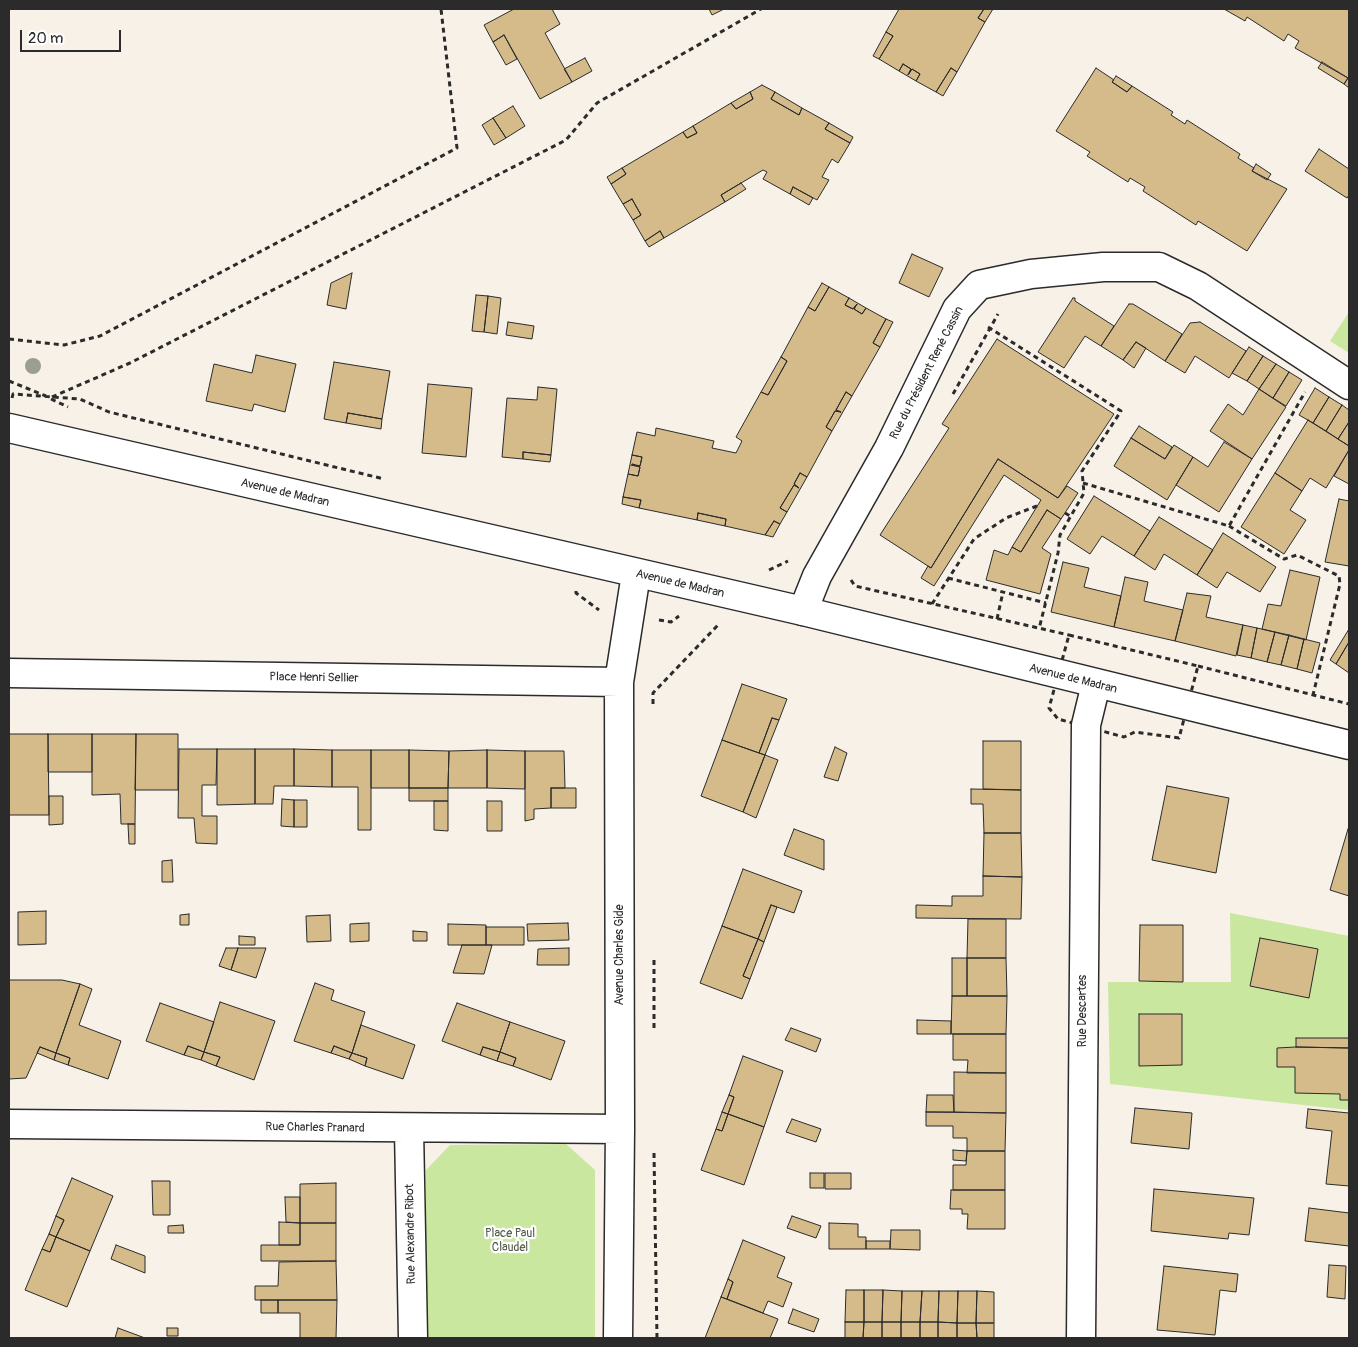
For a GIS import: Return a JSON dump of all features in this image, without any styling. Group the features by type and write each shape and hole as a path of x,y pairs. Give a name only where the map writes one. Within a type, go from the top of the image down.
{"street":[{"name":"Rue du Président René Cassin","path":"803,611 817,576 889,448 957,309 979,285 1031,274 1103,267 1159,267 1198,286 1349,385"},
{"name":"Avenue de Madran","path":"9,428 803,611 1349,745"},
{"name":"Avenue Charles Gide","path":"618,1338 620,1129 619,682 636,574"},
{"name":"Place Henri Sellier","path":"9,673 619,682"},
{"name":"Rue Descartes","path":"1081,1338 1086,725 1096,684"},
{"name":"Rue Charles Pranard","path":"9,1124 409,1129 620,1129"},
{"name":"Rue Alexandre Ribot","path":"409,1129 413,1338"}],"path":[{"path":"9,339 64,345 100,336 457,148 441,9"},
{"path":"49,398 130,363 566,140 597,103 761,9"},
{"path":"952,396 1002,307"},
{"path":"957,309 1121,411 1082,471 1084,493 1060,535 1058,553 1039,629"},
{"path":"9,381 49,398 80,398 109,412 387,480"},
{"path":"1229,526 1309,385"},
{"path":"1083,484 1229,526 1284,560 1297,555 1339,576 1340,584 1313,695"},
{"path":"932,604 974,539 1006,518 1037,506"},
{"path":"1065,513 1070,516"},
{"path":"765,572 795,558"},
{"path":"848,576 855,586 1069,635"},
{"path":"948,578 1046,603"},
{"path":"997,619 1003,592"},
{"path":"653,712 653,692 723,620"},
{"path":"1198,666 1349,704"},
{"path":"654,955 654,1033"},
{"path":"654,1148 657,1338"}],"green space":[{"path":"1349,312 1349,353 1330,341"},
{"path":"1230,913 1349,936 1349,1110 1110,1084 1108,982 1231,982"},
{"name":"Place Paul Claudel","path":"566,1144 595,1170 595,1338 426,1338 426,1170 450,1145"}],"building":[{"path":"514,9 552,9 560,24 545,33 572,82 540,99 504,35 493,42 484,25"},
{"path":"709,9 724,9 712,15"},
{"path":"899,9 984,9 978,18 985,22 957,72 951,68 936,92 916,81 920,74 912,69 908,75 911,69 903,64 899,71 879,59 893,36 886,32"},
{"path":"984,9 993,9 985,22 978,18"},
{"path":"1224,9 1349,9 1349,88 1344,84 1348,78 1295,48 1299,41 1288,34 1284,41 1247,17 1245,21"},
{"path":"886,32 893,36 879,59 873,56"},
{"path":"504,35 517,59 506,65 493,42"},
{"path":"585,58 592,71 572,82 564,69"},
{"path":"1322,62 1348,78 1344,84 1318,68"},
{"path":"903,64 911,69 908,75 912,69 920,74 916,81 899,71"},
{"path":"951,68 957,72 943,96 936,92"},
{"path":"1096,68 1114,80 1112,82 1127,92 1132,86 1173,112 1171,115 1185,124 1187,120 1240,154 1238,158 1254,168 1252,171 1287,189 1247,251 1198,221 1196,225 1143,191 1145,187 1130,178 1128,182 1087,156 1090,152 1056,131"},
{"path":"1116,76 1132,86 1127,92 1112,82"},
{"path":"762,85 775,92 771,99 799,115 802,108 829,123 825,129 850,143 838,163 832,159 822,177 829,180 817,200 793,187 790,194 763,179 767,172 763,170 721,195 725,202 664,238 660,231 645,241 633,220 641,215 632,199 623,204 611,184 626,174 622,168 683,132 687,138 697,133 693,126 731,103 736,109 753,99 750,92"},
{"path":"750,92 753,99 736,109 731,103"},
{"path":"775,92 802,108 799,115 771,99"},
{"path":"513,106 525,126 506,138 493,118"},
{"path":"493,118 506,138 494,145 482,125"},
{"path":"829,123 853,137 850,143 825,129"},
{"path":"693,126 697,133 687,138 683,132"},
{"path":"1319,149 1349,169 1349,195 1347,198 1305,171"},
{"path":"1256,164 1271,174 1267,180 1252,171"},
{"path":"622,168 626,174 611,184 607,177"},
{"path":"741,183 746,189 725,202 721,195"},
{"path":"793,187 813,198 809,205 790,194"},
{"path":"632,199 641,215 633,220 623,204"},
{"path":"660,231 664,238 649,247 645,241"},
{"path":"912,254 943,268 929,297 899,283"},
{"path":"352,273 346,309 327,305 331,283"},
{"path":"822,283 829,287 815,311 808,307"},
{"path":"829,287 849,298 845,305 853,309 857,304 854,309 862,314 866,308 886,319 873,343 880,347 852,396 846,392 836,410 841,412 835,411 826,427 832,431 807,477 800,473 794,484 799,488 794,485 780,508 787,512 780,524 774,521 765,535 725,526 726,519 698,513 697,520 639,508 641,500 623,497 628,474 638,476 640,467 632,464 640,466 642,457 632,455 637,432 655,436 656,428 714,441 712,448 736,453 742,441 736,437 761,392 768,395 787,361 781,357 808,307 815,311"},
{"path":"476,295 488,296 484,332 472,331"},
{"path":"488,296 501,298 497,334 484,332"},
{"path":"849,298 866,308 862,314 854,309 857,304 853,309 845,305"},
{"path":"1073,298 1114,326 1101,346 1085,336 1064,368 1038,352"},
{"path":"1129,304 1133,304 1182,334 1165,361 1136,342 1123,360 1101,346"},
{"path":"886,319 893,322 880,347 873,343"},
{"path":"508,322 534,326 532,339 506,335"},
{"path":"1200,322 1246,351 1229,378 1195,356 1185,373 1165,361 1190,323"},
{"path":"997,339 1114,414 1058,498 998,459 931,568 880,535 949,428 942,424"},
{"path":"1136,342 1146,348 1134,368 1123,360"},
{"path":"1249,347 1263,356 1247,381 1232,373"},
{"path":"256,355 296,364 285,412 254,404 252,411 206,401 214,364 252,373"},
{"path":"1263,356 1276,364 1259,389 1247,381"},
{"path":"781,357 787,361 768,395 761,392"},
{"path":"334,362 390,371 382,419 348,413 346,423 324,419"},
{"path":"1276,364 1289,372 1273,398 1259,389"},
{"path":"1289,372 1302,380 1286,406 1273,398"},
{"path":"428,384 472,388 466,457 422,453"},
{"path":"538,387 557,389 551,455 523,452 523,459 502,457 507,398 537,400"},
{"path":"1315,388 1329,397 1313,423 1299,415"},
{"path":"1259,389 1286,407 1252,459 1210,431 1228,404 1243,415"},
{"path":"846,392 852,396 832,431 826,427 835,411 841,412 836,410"},
{"path":"1329,397 1342,405 1326,431 1313,423"},
{"path":"1342,405 1349,410 1349,422 1338,439 1326,431"},
{"path":"348,413 382,419 381,429 346,423"},
{"path":"1308,420 1349,446 1349,450 1326,488 1310,478 1302,491 1275,473"},
{"path":"1349,422 1349,446 1338,439"},
{"path":"1139,426 1172,447 1165,459 1131,438"},
{"path":"1131,438 1165,459 1174,445 1193,457 1167,500 1114,466"},
{"path":"1224,442 1252,459 1219,512 1176,485 1193,457 1208,467"},
{"path":"1349,450 1349,484 1334,476"},
{"path":"523,452 551,455 550,462 523,459"},
{"path":"632,455 642,457 640,466 631,465 640,467 638,476 628,474"},
{"path":"998,459 1058,498 1067,486 1078,493 1061,519 1047,510 1021,552 1012,547 1041,500 1004,475 934,586 921,578 928,566 931,568"},
{"path":"800,473 807,477 787,512 780,508 794,485 799,488 794,484"},
{"path":"1275,473 1302,491 1290,510 1306,520 1284,554 1241,527"},
{"path":"1094,496 1150,531 1134,556 1102,536 1090,554 1067,539"},
{"path":"623,497 641,500 639,508 622,504"},
{"path":"1339,499 1349,501 1349,566 1325,562"},
{"path":"1047,510 1061,519 1042,548 1051,554 1040,594 986,580 994,550 1008,555 1012,547 1021,552"},
{"path":"698,513 726,519 725,526 697,520"},
{"path":"1159,517 1213,550 1197,575 1164,554 1155,570 1134,556"},
{"path":"774,521 780,524 773,537 765,535"},
{"path":"1223,533 1276,567 1260,592 1227,572 1217,588 1197,575"},
{"path":"1063,562 1089,568 1084,587 1121,596 1114,627 1051,612"},
{"path":"1290,570 1320,577 1306,640 1262,629 1268,604 1281,606"},
{"path":"1125,577 1148,582 1144,601 1183,610 1175,641 1114,627"},
{"path":"1187,593 1211,596 1206,617 1243,625 1236,656 1175,641"},
{"path":"1243,625 1257,628 1251,658 1237,655"},
{"path":"1257,628 1275,632 1267,662 1251,658"},
{"path":"1349,629 1349,642 1336,664 1330,660"},
{"path":"1275,632 1289,635 1281,665 1267,662"},
{"path":"1289,635 1304,639 1297,669 1281,665"},
{"path":"1304,639 1320,643 1312,673 1297,669"},
{"path":"1349,642 1349,673 1336,664"},
{"path":"742,684 787,699 779,720 772,718 759,753 722,740"},
{"path":"772,718 779,720 765,755 759,753"},
{"path":"9,734 48,734 49,815 9,815"},
{"path":"48,734 92,734 92,772 48,772"},
{"path":"92,734 136,734 135,824 121,824 120,794 92,795"},
{"path":"136,734 178,734 178,790 135,790"},
{"path":"722,740 765,755 743,812 701,796"},
{"path":"983,741 1021,741 1021,790 983,789"},
{"path":"835,747 847,753 838,781 824,777"},
{"path":"179,749 217,749 216,785 202,785 202,816 217,816 217,844 196,843 194,818 178,818"},
{"path":"217,749 255,749 255,804 217,805"},
{"path":"255,749 294,749 294,786 274,786 273,804 255,804"},
{"path":"294,749 332,750 332,787 294,786"},
{"path":"332,750 371,750 371,830 358,830 358,787 332,787"},
{"path":"371,750 409,750 409,788 371,788"},
{"path":"409,750 449,751 448,788 409,788"},
{"path":"487,750 525,751 525,789 487,788"},
{"path":"487,750 487,788 448,788 449,751"},
{"path":"525,751 564,751 565,788 551,788 551,808 534,809 534,819 525,821"},
{"path":"765,755 778,760 756,818 743,812"},
{"path":"1167,786 1229,798 1216,873 1152,860"},
{"path":"409,788 448,788 448,801 409,801"},
{"path":"551,788 576,788 576,808 551,808"},
{"path":"971,789 1021,790 1021,833 984,833 983,804 971,804"},
{"path":"49,796 63,796 63,824 49,825"},
{"path":"282,799 294,800 294,827 281,826"},
{"path":"294,800 307,800 307,827 294,827"},
{"path":"434,801 448,801 448,831 434,830"},
{"path":"487,801 502,801 502,831 487,831"},
{"path":"128,824 135,824 135,844 129,844"},
{"path":"794,829 824,840 824,870 784,855"},
{"path":"1349,830 1349,896 1330,890"},
{"path":"984,833 1021,833 1022,877 983,876"},
{"path":"172,860 173,882 162,882 162,861"},
{"path":"743,869 802,891 794,913 771,905 758,939 722,926"},
{"path":"983,876 1022,877 1021,919 916,918 916,905 952,906 952,896 983,896"},
{"path":"771,905 777,907 764,942 758,939"},
{"path":"46,911 46,944 18,945 18,912"},
{"path":"189,914 189,925 180,925 180,915"},
{"path":"330,915 331,941 307,942 306,916"},
{"path":"968,919 1006,919 1006,958 967,958"},
{"path":"369,923 369,941 350,942 350,924"},
{"path":"568,923 569,940 528,941 527,924"},
{"path":"448,924 486,925 486,945 448,945"},
{"path":"1140,925 1183,925 1183,982 1139,981"},
{"path":"722,926 758,939 743,976 750,979 742,999 700,983"},
{"path":"486,927 524,927 524,945 486,945"},
{"path":"413,931 427,932 427,941 413,941"},
{"path":"239,936 255,937 255,945 239,945"},
{"path":"1260,938 1318,949 1309,998 1250,986"},
{"path":"758,939 764,942 750,979 743,976"},
{"path":"462,945 492,945 484,974 453,973"},
{"path":"226,948 238,948 231,970 219,966"},
{"path":"238,948 266,948 256,978 231,970"},
{"path":"569,948 569,965 537,965 538,949"},
{"path":"952,958 967,958 967,996 952,996"},
{"path":"967,958 1006,958 1007,996 967,996"},
{"path":"9,980 62,980 80,984 56,1053 40,1047 26,1078 9,1079"},
{"path":"315,983 334,990 331,1000 365,1012 352,1053 334,1046 331,1053 294,1041"},
{"path":"80,984 92,989 79,1025 121,1041 108,1079 68,1065 70,1058 56,1053"},
{"path":"952,996 1007,996 1006,1034 951,1034"},
{"path":"220,1002 275,1021 254,1080 216,1066 220,1057 204,1052"},
{"path":"160,1003 214,1022 204,1052 188,1046 184,1055 146,1041"},
{"path":"457,1003 510,1022 500,1052 483,1047 480,1055 442,1041"},
{"path":"1139,1014 1182,1014 1182,1065 1139,1066"},
{"path":"917,1020 951,1021 951,1034 917,1034"},
{"path":"510,1022 565,1041 551,1080 513,1066 516,1058 500,1052"},
{"path":"361,1025 415,1045 403,1079 365,1066 367,1058 352,1053"},
{"path":"791,1028 821,1039 816,1052 785,1040"},
{"path":"953,1034 1006,1034 1006,1073 967,1073 968,1060 953,1060"},
{"path":"1296,1038 1349,1038 1349,1048 1296,1047"},
{"path":"188,1046 204,1052 201,1060 184,1055"},
{"path":"334,1046 352,1053 349,1059 331,1053"},
{"path":"40,1047 56,1053 54,1060 37,1053"},
{"path":"483,1047 500,1052 497,1061 480,1055"},
{"path":"1277,1048 1349,1048 1349,1100 1340,1100 1340,1094 1295,1093 1295,1067 1277,1067"},
{"path":"204,1052 220,1057 216,1066 201,1060"},
{"path":"500,1052 516,1058 513,1066 497,1061"},
{"path":"56,1053 70,1058 68,1065 54,1060"},
{"path":"352,1053 367,1058 365,1066 349,1059"},
{"path":"743,1056 783,1071 764,1127 728,1114 734,1097 729,1095"},
{"path":"954,1072 1006,1073 1006,1113 954,1112"},
{"path":"729,1095 734,1097 728,1114 722,1112"},
{"path":"927,1095 953,1095 954,1112 926,1112"},
{"path":"1135,1108 1192,1113 1189,1149 1131,1143"},
{"path":"1308,1109 1349,1113 1349,1186 1326,1184 1332,1131 1306,1128"},
{"path":"722,1112 728,1114 722,1131 716,1129"},
{"path":"926,1112 1006,1113 1005,1151 967,1151 967,1138 953,1138 953,1126 926,1126"},
{"path":"728,1114 764,1127 744,1185 701,1170 716,1129 722,1131"},
{"path":"792,1119 821,1129 816,1142 786,1132"},
{"path":"953,1150 967,1151 966,1161 953,1160"},
{"path":"967,1151 1005,1151 1005,1190 953,1190 953,1165 966,1165"},
{"path":"810,1173 824,1173 824,1188 810,1188"},
{"path":"825,1173 851,1173 851,1189 825,1189"},
{"path":"72,1178 113,1196 90,1251 56,1237 64,1220 56,1216"},
{"path":"152,1181 170,1181 170,1215 153,1215"},
{"path":"336,1183 336,1223 300,1223 300,1184"},
{"path":"1154,1189 1254,1198 1249,1235 1229,1233 1228,1239 1151,1231"},
{"path":"951,1190 1005,1190 1005,1229 967,1229 968,1214 962,1214 962,1209 950,1209"},
{"path":"285,1197 300,1197 300,1223 286,1222"},
{"path":"1309,1208 1349,1213 1349,1246 1305,1241"},
{"path":"56,1216 64,1220 56,1237 49,1234"},
{"path":"792,1216 821,1226 816,1238 787,1228"},
{"path":"279,1222 300,1223 300,1245 279,1245"},
{"path":"300,1223 336,1223 336,1261 261,1261 261,1245 300,1245"},
{"path":"829,1223 858,1224 858,1237 866,1237 866,1249 829,1249"},
{"path":"183,1225 184,1233 168,1233 168,1226"},
{"path":"891,1230 920,1230 920,1250 890,1249"},
{"path":"49,1234 56,1237 50,1252 42,1249"},
{"path":"56,1237 90,1251 67,1307 25,1290 42,1249 50,1252"},
{"path":"743,1240 785,1257 777,1277 792,1283 783,1307 768,1301 763,1313 727,1299 733,1282 728,1279"},
{"path":"866,1241 890,1241 890,1249 866,1249"},
{"path":"116,1245 145,1256 145,1273 111,1259"},
{"path":"336,1261 337,1300 255,1300 255,1286 278,1286 279,1262"},
{"path":"1329,1265 1346,1266 1345,1299 1327,1297"},
{"path":"1164,1266 1238,1274 1236,1292 1220,1290 1215,1335 1157,1330"},
{"path":"728,1279 733,1282 727,1299 721,1297"},
{"path":"846,1290 864,1290 864,1322 845,1322"},
{"path":"864,1290 883,1290 882,1322 864,1322"},
{"path":"883,1290 902,1291 901,1322 882,1322"},
{"path":"902,1291 922,1291 920,1322 901,1322"},
{"path":"922,1291 939,1291 938,1322 920,1322"},
{"path":"939,1291 958,1291 957,1323 938,1322"},
{"path":"958,1291 977,1291 976,1323 957,1323"},
{"path":"977,1291 994,1292 994,1323 976,1323"},
{"path":"721,1297 778,1319 770,1338 705,1338"},
{"path":"261,1300 278,1300 278,1313 261,1313"},
{"path":"278,1300 337,1300 336,1338 300,1338 300,1313 278,1313"},
{"path":"793,1309 819,1319 814,1332 788,1323"},
{"path":"845,1322 864,1322 863,1338 845,1338"},
{"path":"864,1322 882,1322 882,1338 863,1338"},
{"path":"882,1322 901,1322 901,1338 882,1338"},
{"path":"901,1322 920,1322 920,1338 901,1338"},
{"path":"920,1322 938,1322 938,1338 920,1338"},
{"path":"938,1322 957,1323 957,1338 938,1338"},
{"path":"957,1323 976,1323 977,1338 957,1338"},
{"path":"976,1323 994,1323 994,1338 977,1338"},
{"path":"118,1328 145,1338 115,1338"},
{"path":"167,1328 178,1328 178,1336 167,1336"}]}
